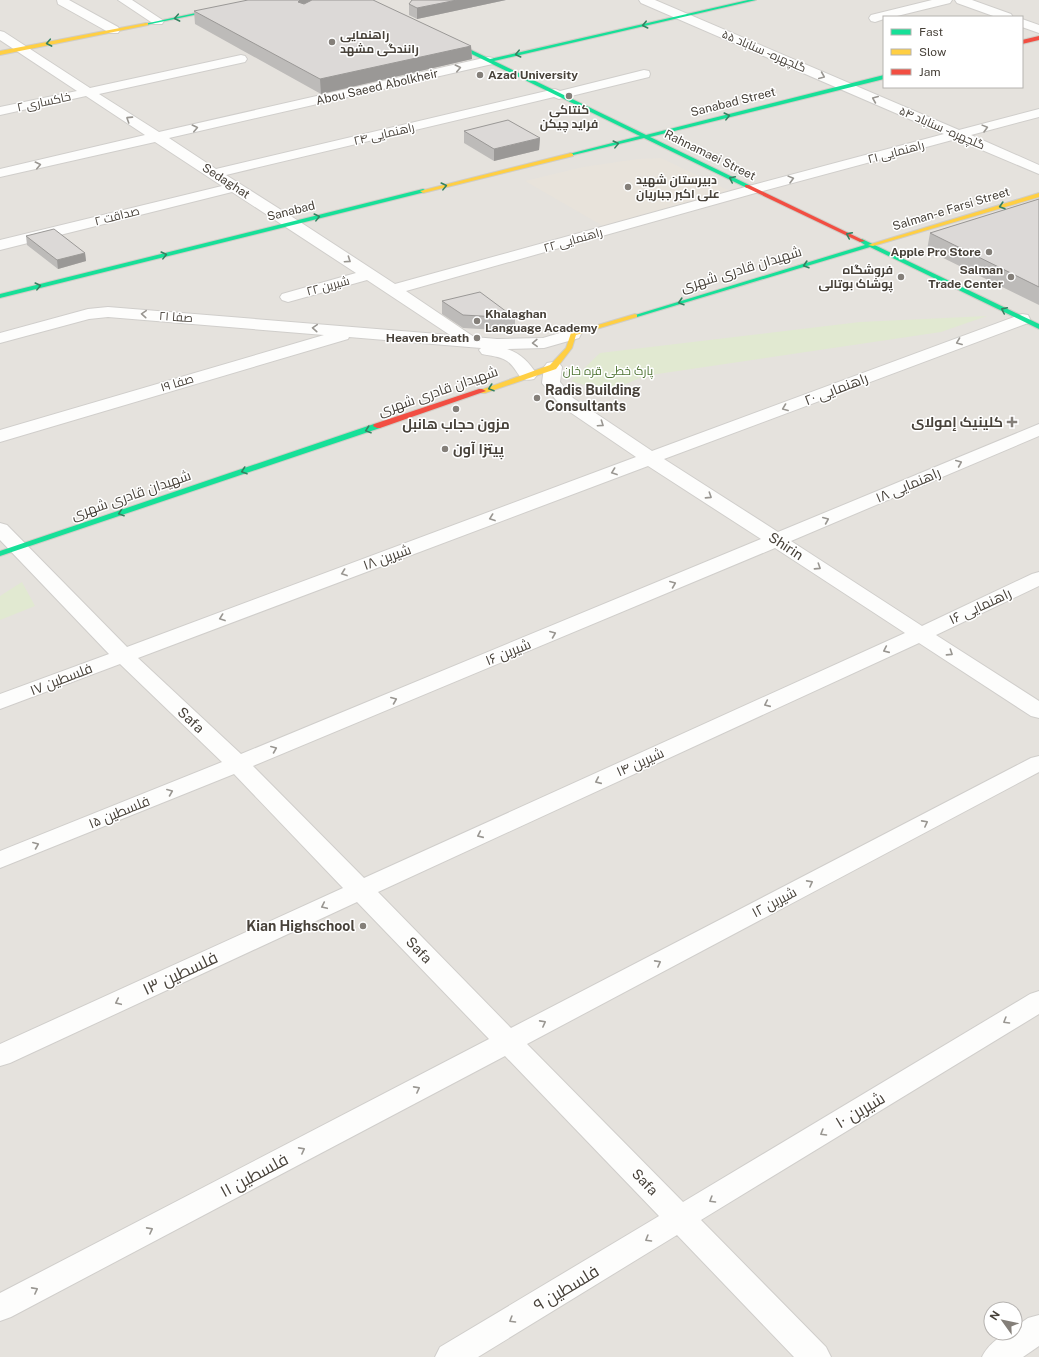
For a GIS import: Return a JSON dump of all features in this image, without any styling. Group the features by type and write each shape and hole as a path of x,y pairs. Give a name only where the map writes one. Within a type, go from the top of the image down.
{"main road":[{"path":"215,10 232,0"},
{"path":"0,53 264,0"},
{"name":"Abou Saeed Abolkheir","path":"488,61 754,0"},
{"name":"Rahnamaei Street","path":"434,34 1039,327"},
{"path":"1023,42 1039,38"},
{"name":"Sanabad Street","path":"588,151 883,77"},
{"path":"588,151 604,135 607,126 604,117"},
{"name":"Sanabad","path":"0,296 588,151"},
{"name":"Salman-e Farsi Street","path":"870,246 1039,195"},
{"name":"شهیدان قادری شهری","path":"9,551 553,367 566,354 572,343 573,334 870,246"}],"street":[{"path":"68,0 62,1 114,30"},
{"path":"124,0 158,21"},
{"name":"گلچهره - سناباد ۵۵","path":"646,0 846,87"},
{"path":"875,18 946,0"},
{"path":"961,0 1004,16"},
{"path":"1023,23 1039,29"},
{"name":"Sedaghat","path":"0,35 292,223 469,341"},
{"name":"خاکساری ۲","path":"0,111 241,59"},
{"name":"Abou Saeed Abolkheir","path":"0,173 488,61"},
{"name":"راهنمایی ۲۴","path":"214,174 644,74"},
{"name":"گلچهره - سناباد ۵۴","path":"846,87 1039,170"},
{"name":"راهنمایی ۲۱","path":"754,189 1039,113"},
{"name":"صداقت ۲","path":"0,246 234,187"},
{"name":"راهنمایی ۲۲","path":"392,290 754,189"},
{"name":"شیرین ۲۲","path":"288,297 369,274"},
{"name":"صفا ۲۱","path":"0,338 88,314 108,312 354,331 497,344 544,343 573,334"},
{"name":"راهنمایی ۲۰","path":"651,459 1022,319"},
{"name":"صفا ۱۹","path":"0,436 354,331"},
{"path":"204,375 240,372 343,342 386,340 491,350 512,356 524,367 528,375"},
{"name":"Shirin","path":"553,367 551,383 567,402 651,459 1039,711"},
{"name":"راهنمایی ۱۸","path":"778,541 1039,429"},
{"name":"شیرین ۱۸","path":"123,655 651,459"},
{"name":"Safa","path":"0,529 9,551 123,655 238,764 816,1357"},
{"name":"شیرین ۱۶","path":"238,764 778,541"},
{"name":"راهنمایی ۱۶","path":"921,634 1039,578"},
{"name":"شیرین ۱۴","path":"360,890 921,634"},
{"name":"فلسطین ۱۷","path":"0,702 123,655"},
{"name":"فلسطین ۱۵","path":"0,860 238,764"},
{"name":"شیرین ۱۲","path":"508,1042 1039,764"},
{"name":"فلسطین ۱۳","path":"0,1056 360,890"},
{"name":"شیرین ۱۰","path":"681,1219 1039,1001"},
{"name":"فلسطین ۱۱","path":"0,1308 508,1042"},
{"name":"فلسطین ۹","path":"451,1357 681,1219"},
{"path":"998,1357 1039,1328"}],"shaded area":[{"path":"0,0 1039,0 1039,1357 0,1357"},
{"name":"دبیرستان شهید علی اکبر جباریان","path":"661,158 732,192 603,226 525,181 583,167 638,159"}],"green space":[{"name":"پارک خطی قره خان","path":"987,316 941,332 644,376 608,392 571,381 600,353 860,322"},
{"path":"22,582 35,606 0,620 0,596"}],"building":[{"name":"راهنمایی رانندگی مشهد","path":"248,0 300,0 298,2 304,4 312,0 373,0 471,46 320,79 194,11"},
{"path":"412,0 457,0 417,8 409,4"},
{"path":"508,120 540,138 494,149 464,131"},
{"name":"Salman Trade Center","path":"1039,199 1039,287 930,233"},
{"path":"54,229 85,253 57,260 26,236"},
{"path":"480,292 515,318 463,315 442,301"}],"traffic: fast":[{"path":"146,24 264,0"},
{"path":"488,61 754,0"},
{"path":"444,39 747,186"},
{"path":"571,155 883,77"},
{"path":"0,296 423,191"},
{"path":"862,241 1039,327"},
{"path":"635,316 871,245"},
{"path":"0,554 377,426"}],"traffic: slow":[{"path":"0,53 146,24"},
{"path":"423,191 571,155"},
{"path":"871,245 1039,195"},
{"path":"482,391 553,367 569,348 573,334 635,316"}],"traffic: jam":[{"path":"1023,42 1039,38"},
{"path":"747,186 862,241"},
{"path":"377,426 482,391"}],"place":[{"name":"راهنمایی رانندگی مشهد","path":"332,42"},
{"name":"Azad University","path":"480,75"},
{"name":"کنتاکی فراید چیکن","path":"569,96"},
{"name":"دبیرستان شهید علی اکبر جباریان","path":"628,187"},
{"name":"Apple Pro Store","path":"989,252"},
{"name":"فروشگاه پوشاک بوتالی","path":"901,277"},
{"name":"Salman Trade Center","path":"1011,277"},
{"name":"Khalaghan Language Academy","path":"477,321"},
{"name":"Heaven breath","path":"477,338"},
{"name":"Radis Building Consultants","path":"537,398"},
{"name":"مزون حجاب هانبل","path":"456,409"},
{"name":"کلینیک إمولای","path":"1012,422"},
{"name":"پیتزا آون","path":"445,449"},
{"name":"Kian Highschool","path":"363,926"}]}
